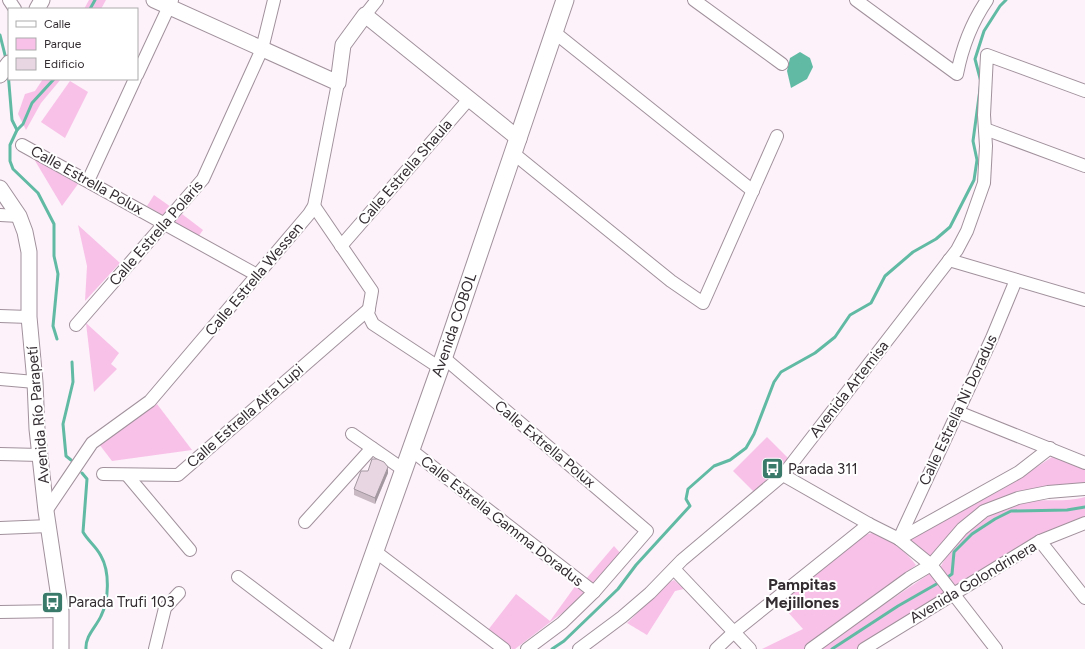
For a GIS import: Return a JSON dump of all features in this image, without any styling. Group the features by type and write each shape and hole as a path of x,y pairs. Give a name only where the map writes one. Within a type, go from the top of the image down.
{"main road":[{"name":"Avenida COBOL","path":"340,649 376,552 442,362 565,0"}],"street":[{"path":"154,0 170,3 262,49 338,83"},
{"name":"Calle Estrella Polaris","path":"76,325 203,179 262,49 274,0"},
{"name":"Calle Estrella Wessen","path":"46,511 92,443 150,401 300,225 314,206 338,83 343,45 377,0"},
{"path":"694,0 782,64"},
{"path":"856,0 957,74 960,56 976,16 987,0"},
{"path":"138,73 170,3"},
{"path":"365,15 469,99 516,146 671,281 703,303 777,136"},
{"path":"554,32 753,191"},
{"name":"Avenida Artemisa","path":"580,649 622,618 682,560 783,475 957,250 967,231 984,183 987,55 1085,91"},
{"path":"0,75 8,64"},
{"path":"88,181 135,80"},
{"name":"Calle Estrella Shaula","path":"341,246 469,99"},
{"path":"985,129 1085,166"},
{"name":"Calle Estrella Polux","path":"22,144 257,275"},
{"name":"Avenida Río Parapetí","path":"0,188 19,216 25,232 29,252 29,317 40,455 46,511 61,611 61,649"},
{"path":"314,206 372,291 369,309"},
{"path":"0,215 19,216"},
{"path":"949,260 1085,300"},
{"name":"Calle Estrella Ni Doradus","path":"900,539 992,338 1016,280"},
{"name":"Calle Extrella Polux","path":"369,309 368,314 373,324 442,362 647,531 594,592"},
{"name":"Calle Estrella Alfa Lupi","path":"103,474 178,475 369,309"},
{"path":"0,316 29,317"},
{"path":"0,379 35,382"},
{"path":"958,412 1085,463"},
{"path":"352,434 404,470"},
{"path":"305,522 372,448"},
{"path":"900,539 1019,472 1050,448"},
{"name":"Calle Estrella Gamma Doradus","path":"411,450 594,592"},
{"path":"0,454 40,455"},
{"path":"127,475 190,550"},
{"path":"783,475 869,524 900,539 931,565 996,649"},
{"path":"811,649 909,578 931,565 962,529 984,512 1018,498 1048,492 1085,489"},
{"name":"Avenida Golondrinera","path":"864,649 1040,541 1085,523"},
{"path":"716,649 734,632 869,524"},
{"path":"0,528 49,526"},
{"path":"1040,541 1085,598"},
{"path":"376,552 504,649"},
{"path":"674,569 750,649"},
{"path":"238,577 333,649"},
{"path":"155,649 165,608 179,592"},
{"path":"527,649 562,623 594,592"},
{"path":"0,612 61,611"}],"green space":[{"path":"89,0 106,0 102,8 85,8"},
{"path":"42,80 60,80 41,103 26,130 18,114 25,94 35,91"},
{"path":"70,81 88,92 65,138 41,122"},
{"path":"34,159 78,184 62,206"},
{"path":"154,195 171,207 164,216 147,206"},
{"path":"182,214 203,230 198,237 174,223"},
{"path":"78,225 120,263 85,301 87,266"},
{"path":"86,323 119,353 111,364 117,369 94,392"},
{"path":"157,404 192,450 112,461 99,444"},
{"path":"767,437 789,459 755,493 733,471"},
{"path":"1055,455 1085,468 1085,483 1038,488 1017,492 929,558 910,539 1006,487"},
{"path":"1085,497 1085,518 1051,530 939,597 857,649 818,649 941,566 948,554 966,533 988,517 1013,506 1027,502 1042,500 1070,500"},
{"path":"872,533 891,541 916,565 805,649 762,649 803,629 779,602 861,536"},
{"path":"614,546 621,554 592,585 586,579"},
{"path":"674,580 684,589 675,591 647,635 627,623 668,583"},
{"path":"576,585 587,594 515,649 512,649 488,630 516,594 550,621"}],"shaded area":[{"path":"800,52 810,58 813,67 807,79 791,88 787,71 790,58"}],"building":[{"path":"372,459 377,459 384,462 388,467 375,498 354,489 361,471 368,471"}],"waterway":[{"path":"91,8 95,0"},
{"path":"552,649 564,641 618,589 636,565 690,506 686,499 688,489 714,466 730,460 746,448 754,434 774,382 781,372 815,353 835,337 850,315 871,303 885,276 913,252 936,239 950,227 974,180 977,160 973,141 981,82 975,59 984,31 1000,6 1006,0"},
{"path":"0,35 6,59"},
{"path":"9,80 12,120 17,130 10,145 10,161 13,169 38,193 54,224 54,256 58,274 53,326 57,339"},
{"path":"17,130 23,124 32,103 53,80"},
{"path":"71,460 66,456 63,424 73,382 72,362"},
{"path":"82,473 87,479 83,532 101,556 107,578 107,594 104,609 87,640 86,649"},
{"path":"945,579 952,574 954,552 972,534 995,519 1011,511 1067,510 1085,507"},
{"path":"832,649 898,606 940,582"}],"place":[{"name":"Parada 311","path":"772,469"},
{"name":"Parada Trufi 103","path":"52,602"}],"district":[{"name":"Pampitas Mejillones","path":"802,593"}]}
